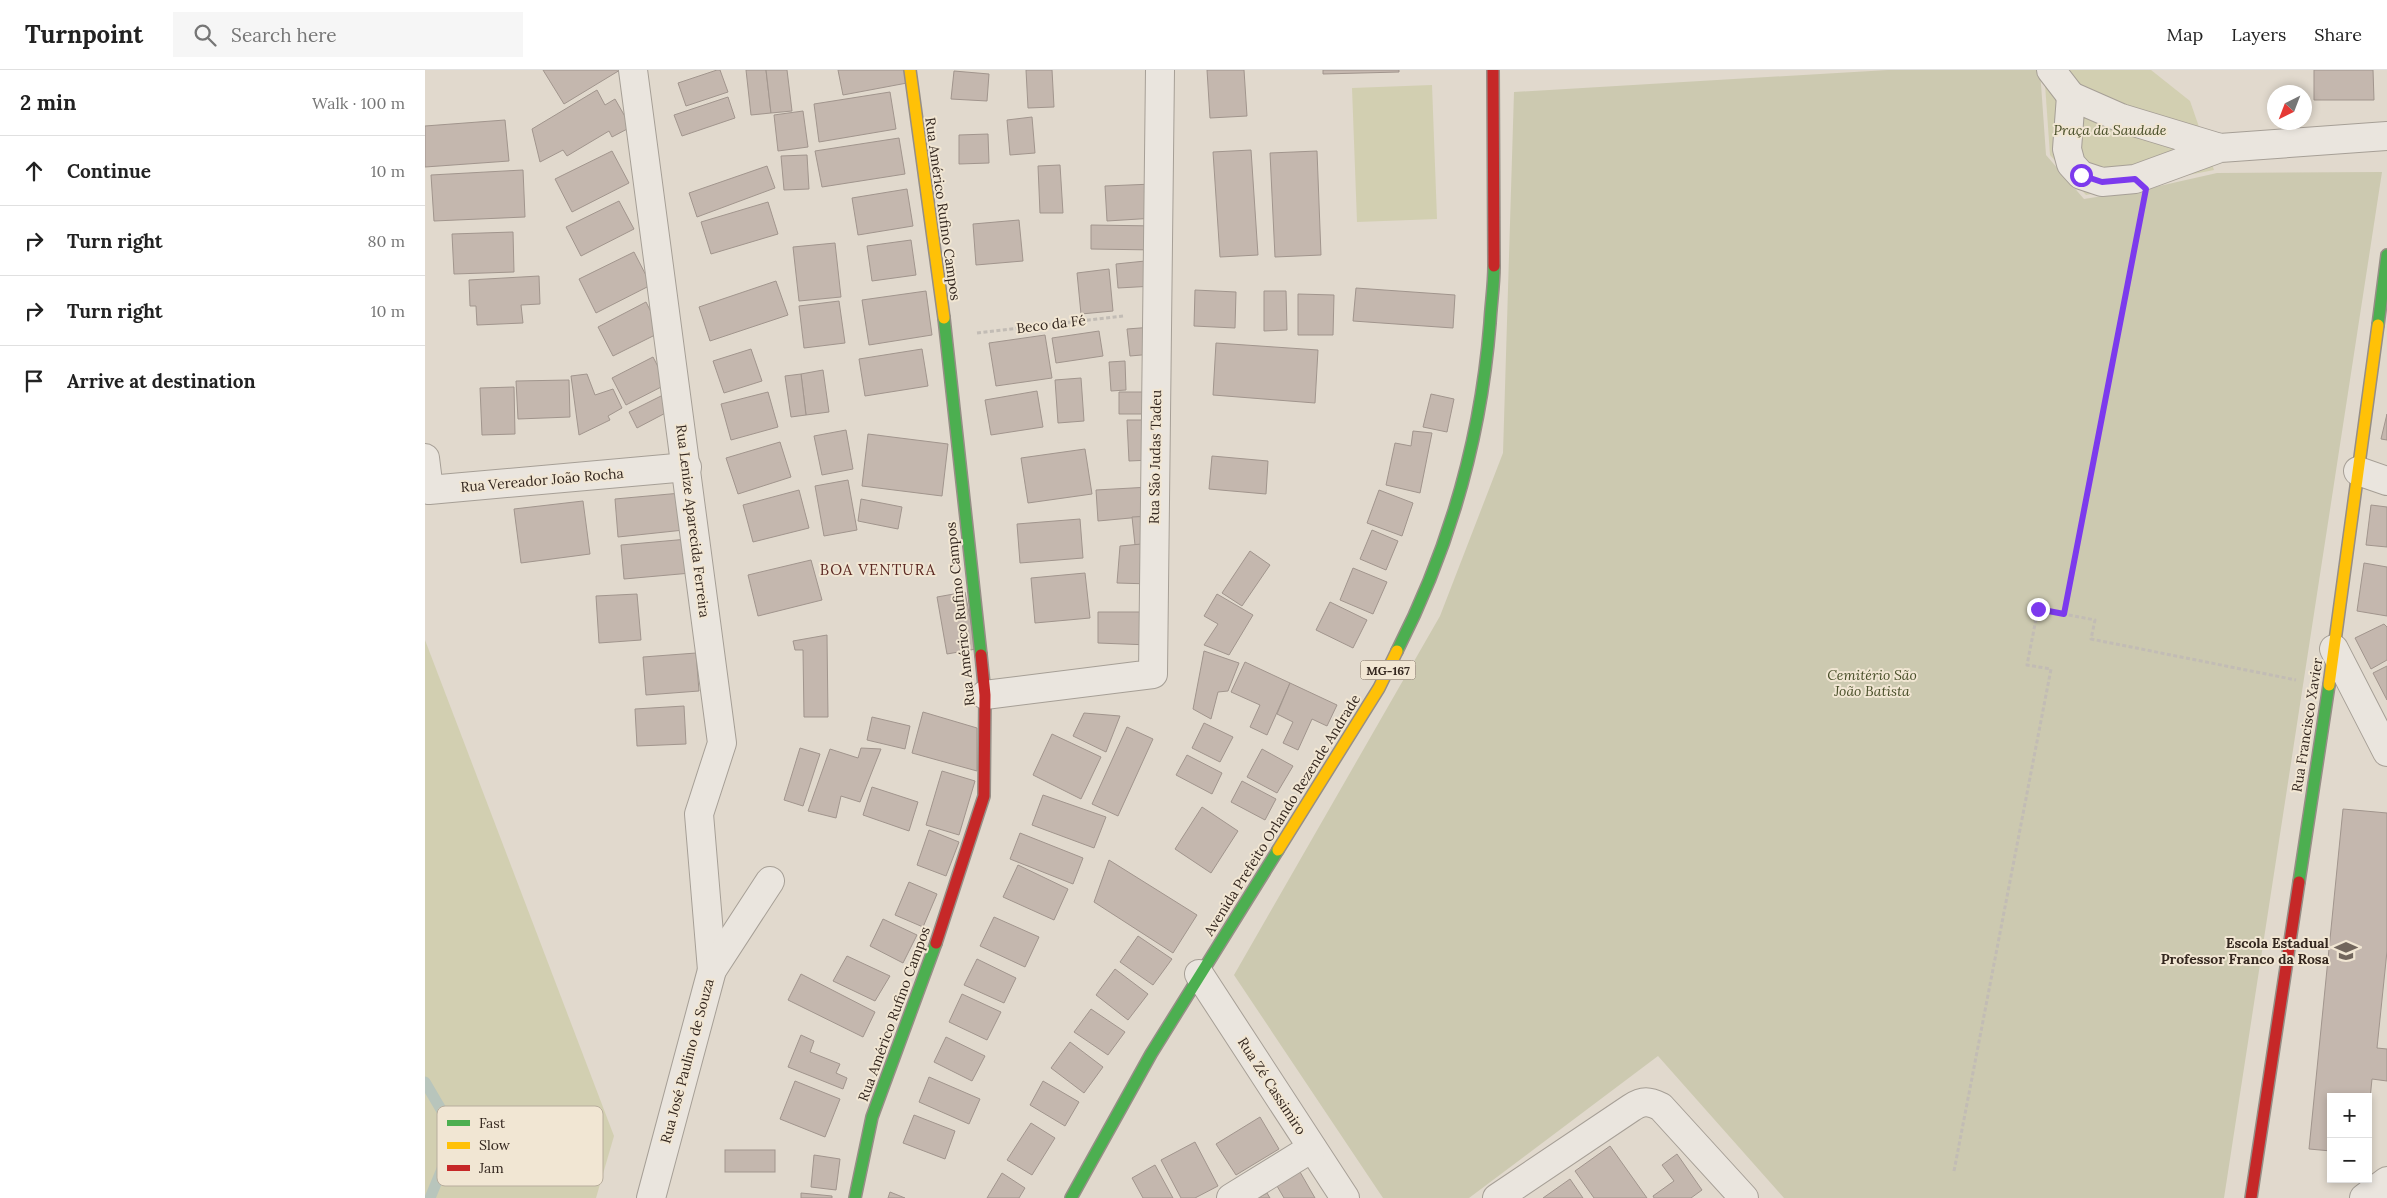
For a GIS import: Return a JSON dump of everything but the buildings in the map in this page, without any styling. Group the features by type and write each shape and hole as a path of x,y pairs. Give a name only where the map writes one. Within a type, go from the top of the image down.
{"street":[{"name":"Rua Lenize Aparecida Ferreira","path":"633,70 722,743 699,814 712,970"},
{"name":"Rua Américo Rufino Campos","path":"855,1198 871,1117 939,936 984,796 985,695 946,336 910,70"},
{"name":"Rua São Judas Tadeu","path":"985,695 1153,674 1160,70"},
{"name":"Avenida Prefeito Orlando Rezende Andrade","path":"1071,1198 1151,1054 1199,974 1379,688 1420,606 1450,521 1473,444 1486,370 1494,272 1493,70"},
{"path":"2051,70 2071,96 2121,118 2220,148"},
{"path":"2071,96 2067,149 2071,164 2081,175 2102,182 2135,179 2220,148 2387,136"},
{"name":"Rua Francisco Xavier","path":"2251,1198 2334,649 2387,255"},
{"name":"Rua Vereador João Rocha","path":"425,458 429,490 687,467"},
{"path":"2358,471 2387,481"},
{"path":"2334,649 2387,752"},
{"name":"Rua José Paulino de Souza","path":"651,1198 712,970 770,881"},
{"name":"Rua Zé Cassimiro","path":"1199,974 1345,1198"},
{"path":"1497,1198 1639,1102 1650,1101 1661,1107 1744,1198"},
{"path":"1231,1198 1312,1148"},
{"path":"2364,1198 2387,1182"}],"path":[{"path":"2064,614 2146,189 2135,179"},
{"name":"Beco da Fé","path":"946,336 1157,312"},
{"path":"1954,1171 2051,670 2027,665 2038,609 2095,620 2091,639 2328,687"}],"green space":[{"name":"Cemitério São João Batista","path":"1888,70 2040,70 2046,155 2084,199 2146,189 2217,173 2382,172 2224,1198 1784,1198 1658,1056 1469,1198 1383,1198 1234,975 1440,616 1503,453 1514,92"},
{"name":"Praça da Saudade","path":"2044,70 2151,70 2190,101 2214,170 2086,195 2050,155"},
{"path":"1432,85 1437,219 1357,222 1352,88"},
{"path":"425,640 603,1106 437,1106 437,1186 599,1186 596,1198 425,1198"},
{"path":"603,1107 614,1136 603,1174"}],"waterway":[{"path":"425,1082 439,1106"},
{"path":"430,1198 437,1181"}],"traffic: fast":[{"path":"2378,325 2387,255"},
{"path":"1397,651 1432,573 1460,492 1479,408 1486,366 1494,266"},
{"path":"944,318 981,655"},
{"path":"2299,882 2329,685"},
{"path":"1071,1198 1151,1054 1278,850"},
{"path":"855,1198 872,1117 936,943"}],"traffic: slow":[{"path":"910,70 944,318"},
{"path":"2329,685 2378,325"},
{"path":"1278,850 1379,688 1397,651"}],"traffic: jam":[{"path":"1493,70 1494,266"},
{"path":"936,943 984,796 985,695 981,655"},
{"path":"2251,1198 2299,882"}],"place":[{"name":"Escola Estadual Professor Franco da Rosa","path":"2346,951"}],"district":[{"name":"BOA VENTURA","path":"878,569"}],"route":[{"path":"2038,609 2064,614 2146,189 2135,179 2102,182 2081,175"}]}
